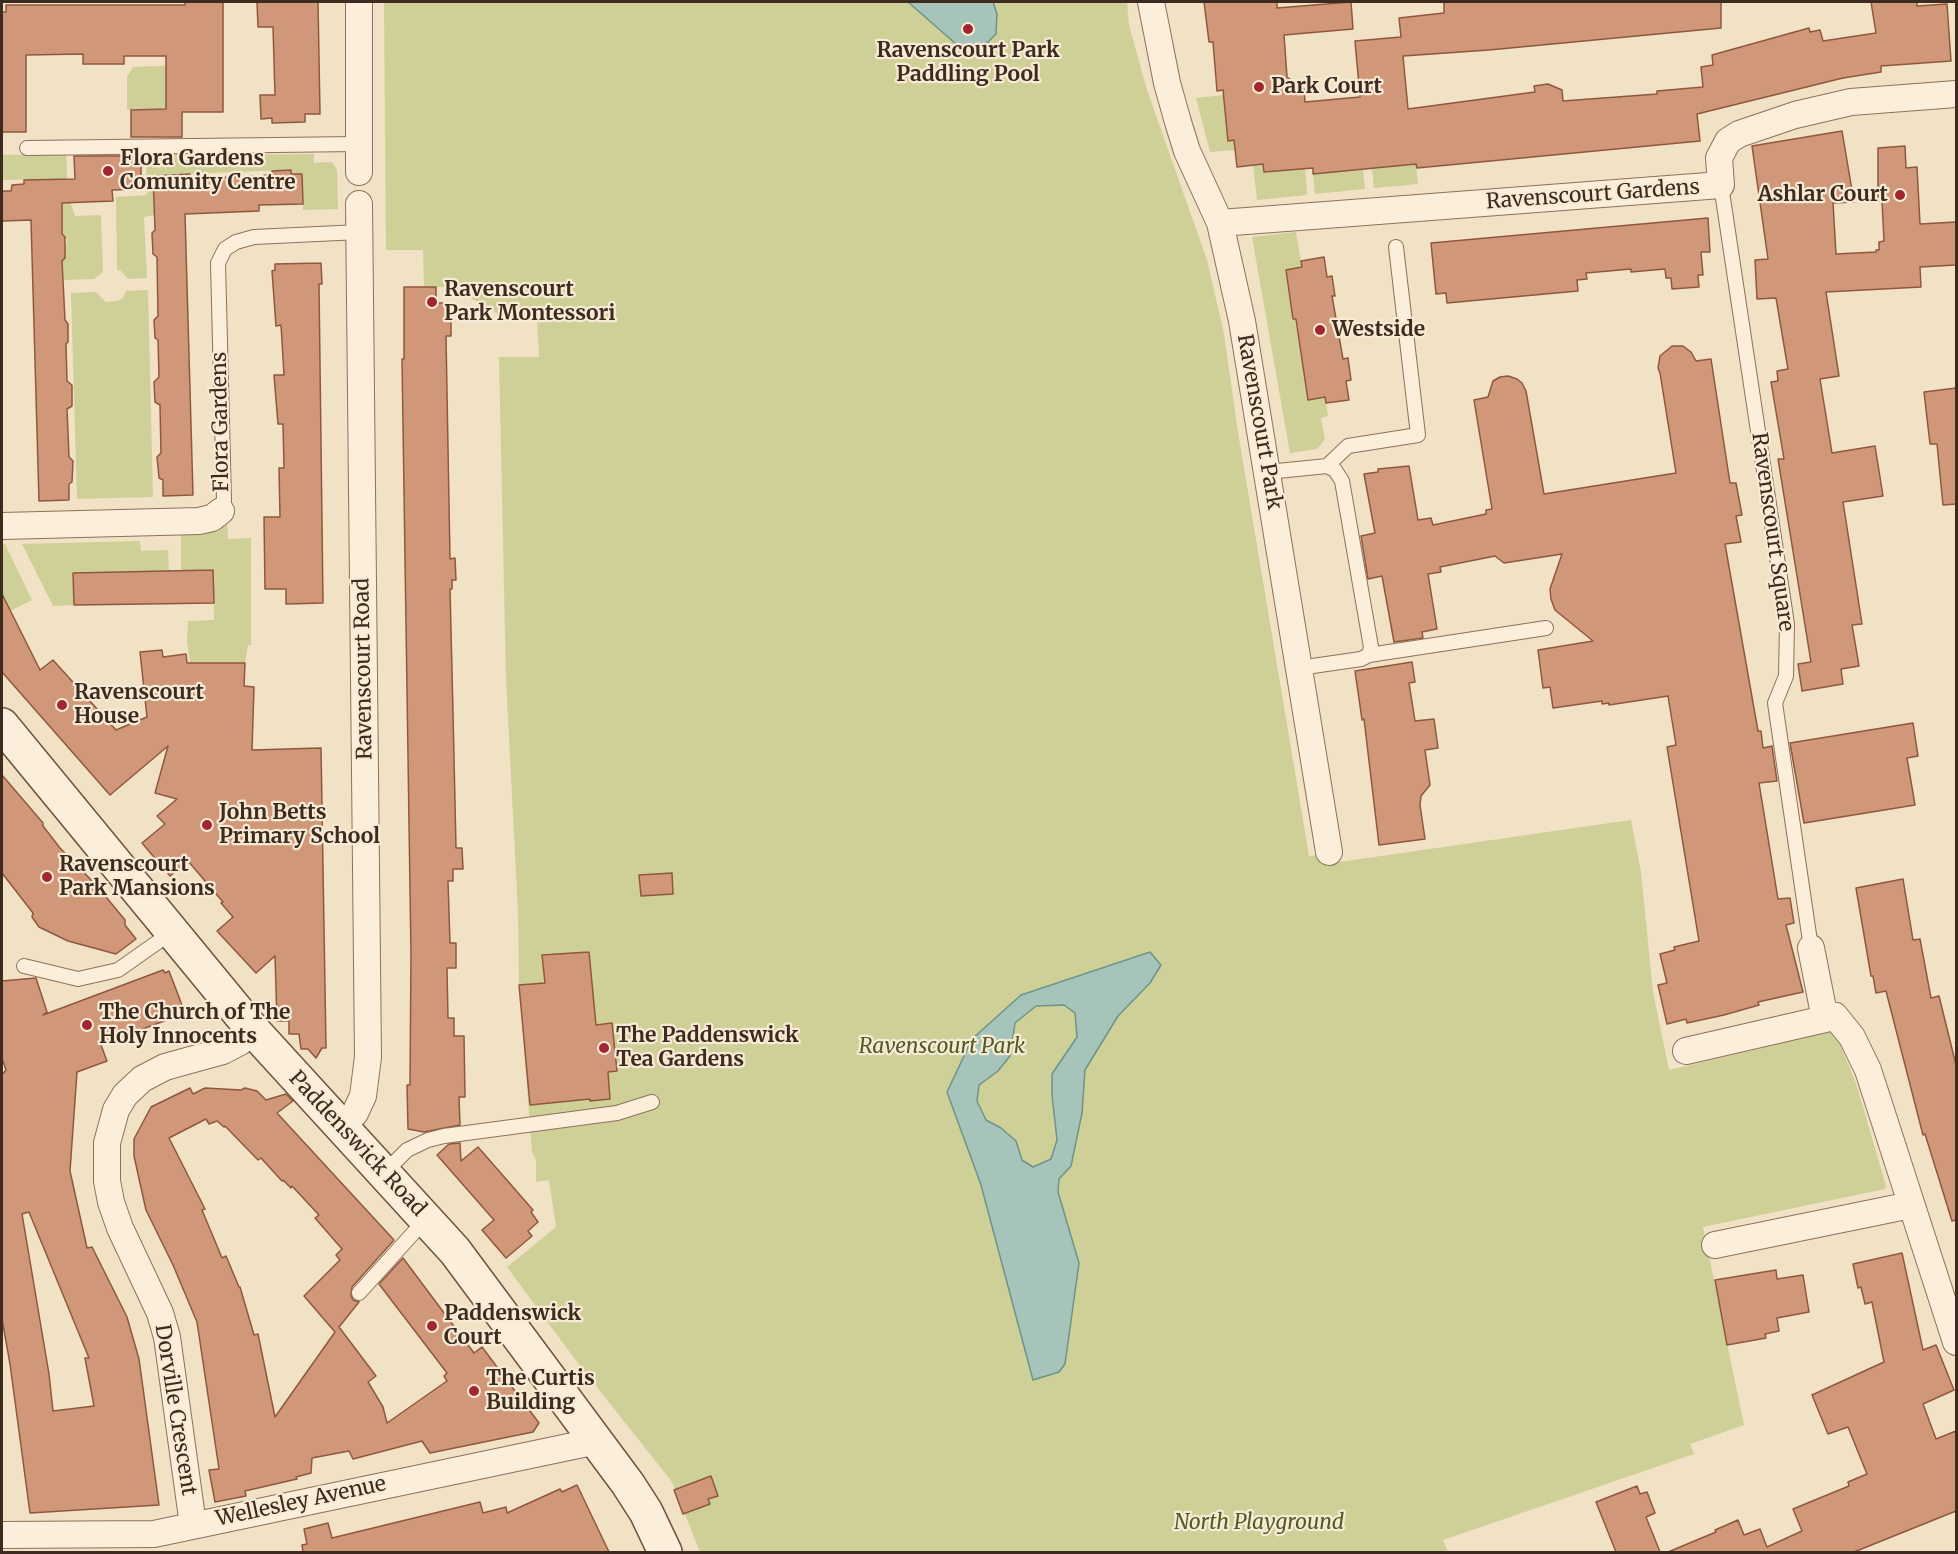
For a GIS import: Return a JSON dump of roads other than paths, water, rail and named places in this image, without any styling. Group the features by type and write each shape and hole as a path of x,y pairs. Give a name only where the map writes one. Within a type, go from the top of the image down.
{"main road":[{"name":"Paddenswick Road","path":"2,725 253,1030 455,1251 597,1440 646,1512 665,1552"}],"street":[{"path":"359,2 359,172"},
{"name":"Ravenscourt Park","path":"1151,2 1167,83 1184,142 1220,223 1242,321 1329,852"},
{"name":"Ravenscourt Gardens","path":"1220,223 1721,185 1719,158 1728,141 1738,134 1795,115 1851,102 1956,94"},
{"name":"Ravenscourt Road","path":"341,1127 355,1113 363,1096 368,1057 359,204"},
{"name":"Flora Gardens","path":"2,526 199,521 212,518 220,511"},
{"name":"Ravenscourt Square","path":"1811,948 1825,1019"},
{"path":"1686,1051 1835,1016 1852,1037 1868,1070 1956,1342"},
{"name":"Dorville Crescent","path":"193,1525 166,1337 160,1313 120,1228 111,1202 107,1181 107,1143 116,1110 125,1095 142,1079 165,1067 223,1051 240,1042 253,1030"},
{"path":"1715,1245 1911,1205"},
{"name":"Wellesley Avenue","path":"2,1535 157,1543 193,1525 597,1440"}],"lane":[{"path":"27,148 358,144"},
{"path":"359,172 359,204"},
{"name":"Ravenscourt Square","path":"1721,185 1787,624 1786,676 1775,703 1811,948"},
{"name":"Flora Gardens","path":"220,511 224,500 218,263 225,249 236,242 254,237 360,232"},
{"path":"1268,472 1327,466 1348,446 1418,435 1396,247"},
{"path":"1327,466 1335,471 1342,481 1371,647 1369,655"},
{"path":"1299,668 1546,628"},
{"path":"24,966 78,979 118,970 172,932"},
{"path":"384,1173 407,1150 436,1138 617,1113 652,1102"},
{"path":"359,1293 426,1219"}],"water":[{"name":"Ravenscourt Park Paddling Pool","path":"908,2 993,2 997,14 996,34 988,42 977,46 967,48 956,44"},
{"path":"1150,952 1161,965 1150,983 1118,1016 1085,1070 1082,1113 1071,1166 1059,1179 1058,1192 1079,1263 1065,1364 1059,1372 1033,1380 981,1185 947,1092 972,1039 1021,995","holes":["1064,1005 1075,1013 1077,1037 1052,1074 1057,1140 1051,1159 1033,1167 1022,1160 1016,1141 1001,1128 986,1120 977,1101 979,1085 998,1071 1010,1056 1015,1023 1036,1006"]}],"place":[{"name":"Ravenscourt Park Paddling Pool","path":"968,29"},
{"name":"Park Court","path":"1259,87"},
{"name":"Flora Gardens Comunity Centre","path":"108,171"},
{"name":"Ashlar Court","path":"1900,195"},
{"name":"Ravenscourt Park Montessori","path":"432,302"},
{"name":"Westside","path":"1320,330"},
{"name":"Ravenscourt House","path":"62,705"},
{"name":"John Betts Primary School","path":"207,825"},
{"name":"Ravenscourt Park Mansions","path":"47,877"},
{"name":"The Church of The Holy Innocents","path":"87,1025"},
{"name":"The Paddenswick Tea Gardens","path":"604,1048"},
{"name":"Paddenswick Court","path":"432,1326"},
{"name":"The Curtis Building","path":"474,1391"}],"park label":[{"name":"North Playground","path":"1259,1523"}]}
